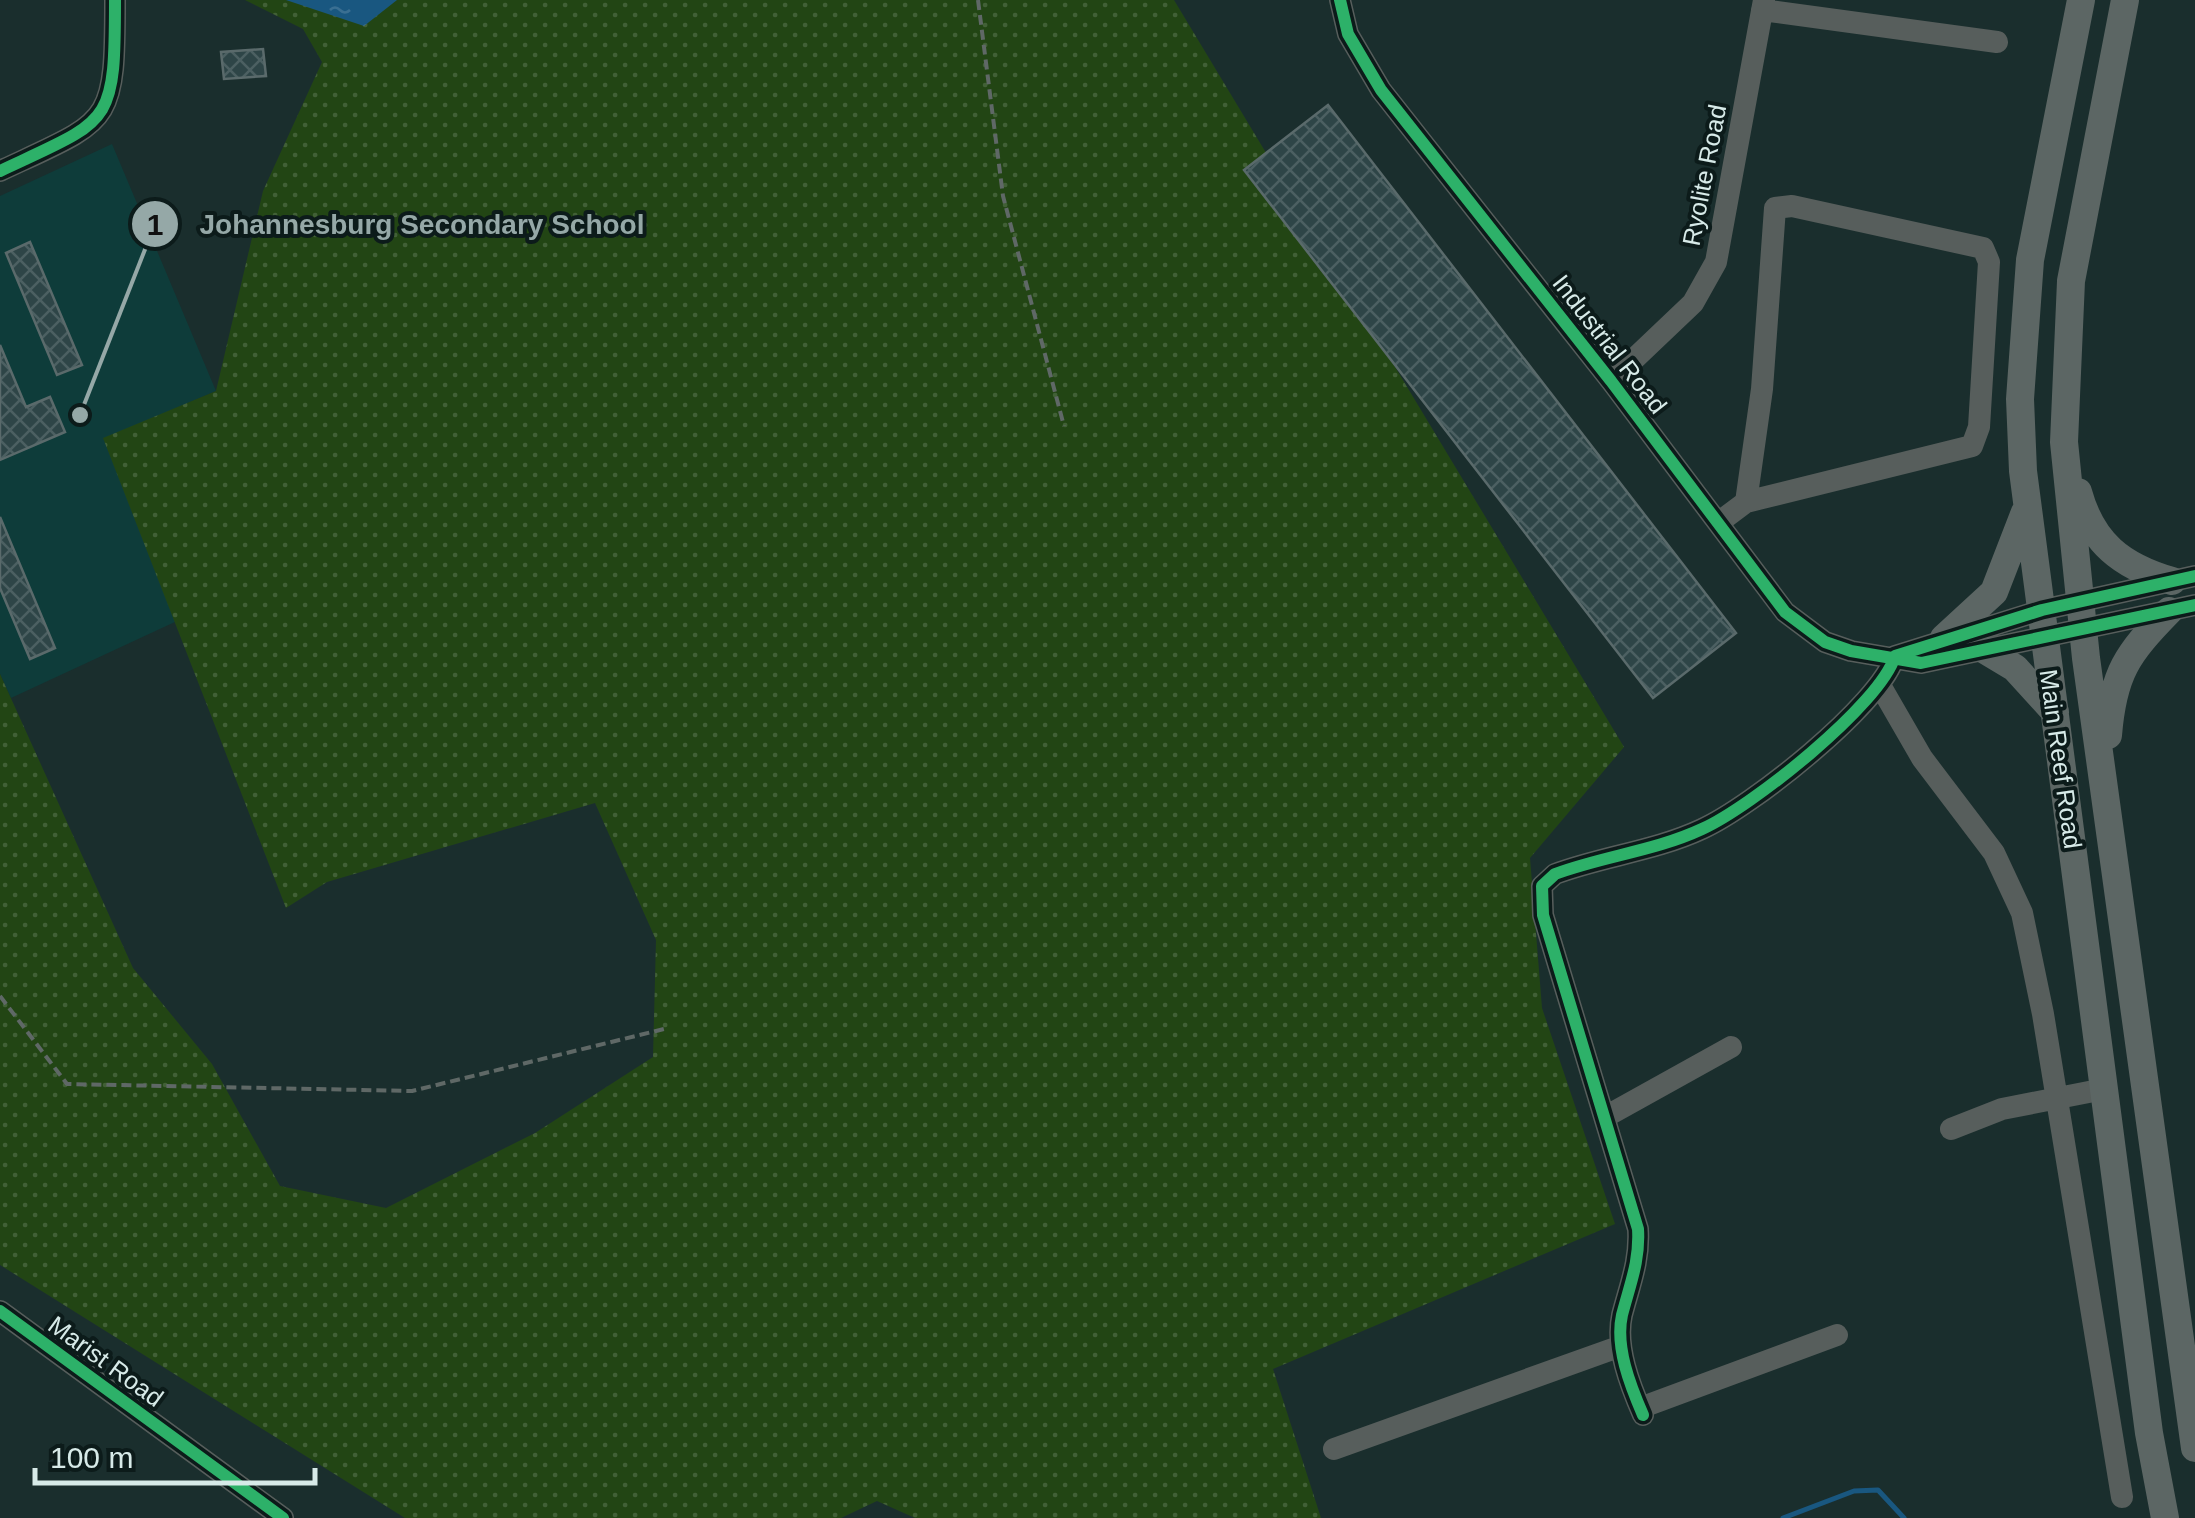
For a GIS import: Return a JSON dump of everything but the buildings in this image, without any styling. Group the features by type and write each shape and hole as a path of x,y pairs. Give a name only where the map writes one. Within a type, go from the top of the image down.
{"main road":[{"name":"Main Reef Road","path":"2081,0 2030,260 2020,399 2027,504 2148,1433 2164,1518"},
{"name":"Main Reef Road","path":"2125,0 2071,282 2062,398 2064,442 2080,601 2195,1448"},
{"path":"2064,442 2085,517 2095,535 2130,566 2183,578"},
{"path":"1944,638 1994,592 2027,504"},
{"path":"2104,778 2114,682 2124,659 2182,608"},
{"path":"1985,650 2015,668 2056,713"}],"street":[{"path":"0,171 86,130 109,100 115,56 115,0"},
{"name":"Industrial Road","path":"1340,0 1348,34 1382,90 1611,381 1785,612 1806,630 1851,651 1921,662 2182,608"},
{"path":"1763,5 1996,42"},
{"name":"Ryolite Road","path":"1611,381 1693,303 1716,262 1763,5"},
{"path":"1718,523 1746,502 1972,446 1979,427 1988,262 1983,248 1792,206 1776,208 1762,389 1746,502"},
{"path":"1837,1335 1642,1411 1620,1346 1622,1317 1636,1272 1638,1229 1543,915 1542,886 1554,874 1667,843 1724,817 1790,767 1880,687 1895,656 2042,610 2183,578"},
{"path":"1880,687 1922,758 1994,853 2016,896 2056,1096 2122,1497"},
{"path":"1605,1116 1731,1048"},
{"path":"1950,1129 1990,1112 2104,1089"},
{"name":"Marist Road","path":"0,1311 283,1518"},
{"path":"1334,1449 1620,1346"}],"path":[{"path":"978,0 1003,196 1064,426"},
{"path":"0,996 67,1084 412,1091 664,1028"}],"shaded area":[{"path":"112,144 216,391 104,439 177,621 11,698 0,674 0,196"}],"green space":[{"path":"245,0 1174,0 1624,747 1530,858 1542,1008 1615,1224 1273,1369 1321,1518 915,1518 877,1501 841,1518 405,1518 0,1265 0,674 133,968 212,1064 280,1186 386,1208 535,1133 653,1057 656,940 595,803 327,882 286,908 103,438 216,391 263,191 322,62 303,29"}],"water":[{"path":"286,0 397,0 364,26"}],"waterway":[{"path":"1783,1518 1854,1491 1878,1490 1904,1518"}],"cycle path":[{"path":"0,171 65,140 99,114 113,73 115,0"},
{"path":"1340,0 1348,34 1381,90 1611,381 1785,612 1825,642 1851,651 1921,663 2195,605"},
{"path":"1643,1415 1620,1340 1622,1315 1636,1262 1638,1229 1543,915 1542,886 1555,874 1702,829 1751,800 1840,726 1884,677 1895,656 2042,610 2195,576"},
{"path":"0,1311 283,1518"}],"place":[{"name":"Johannesburg Secondary School","path":"80,415"}]}
